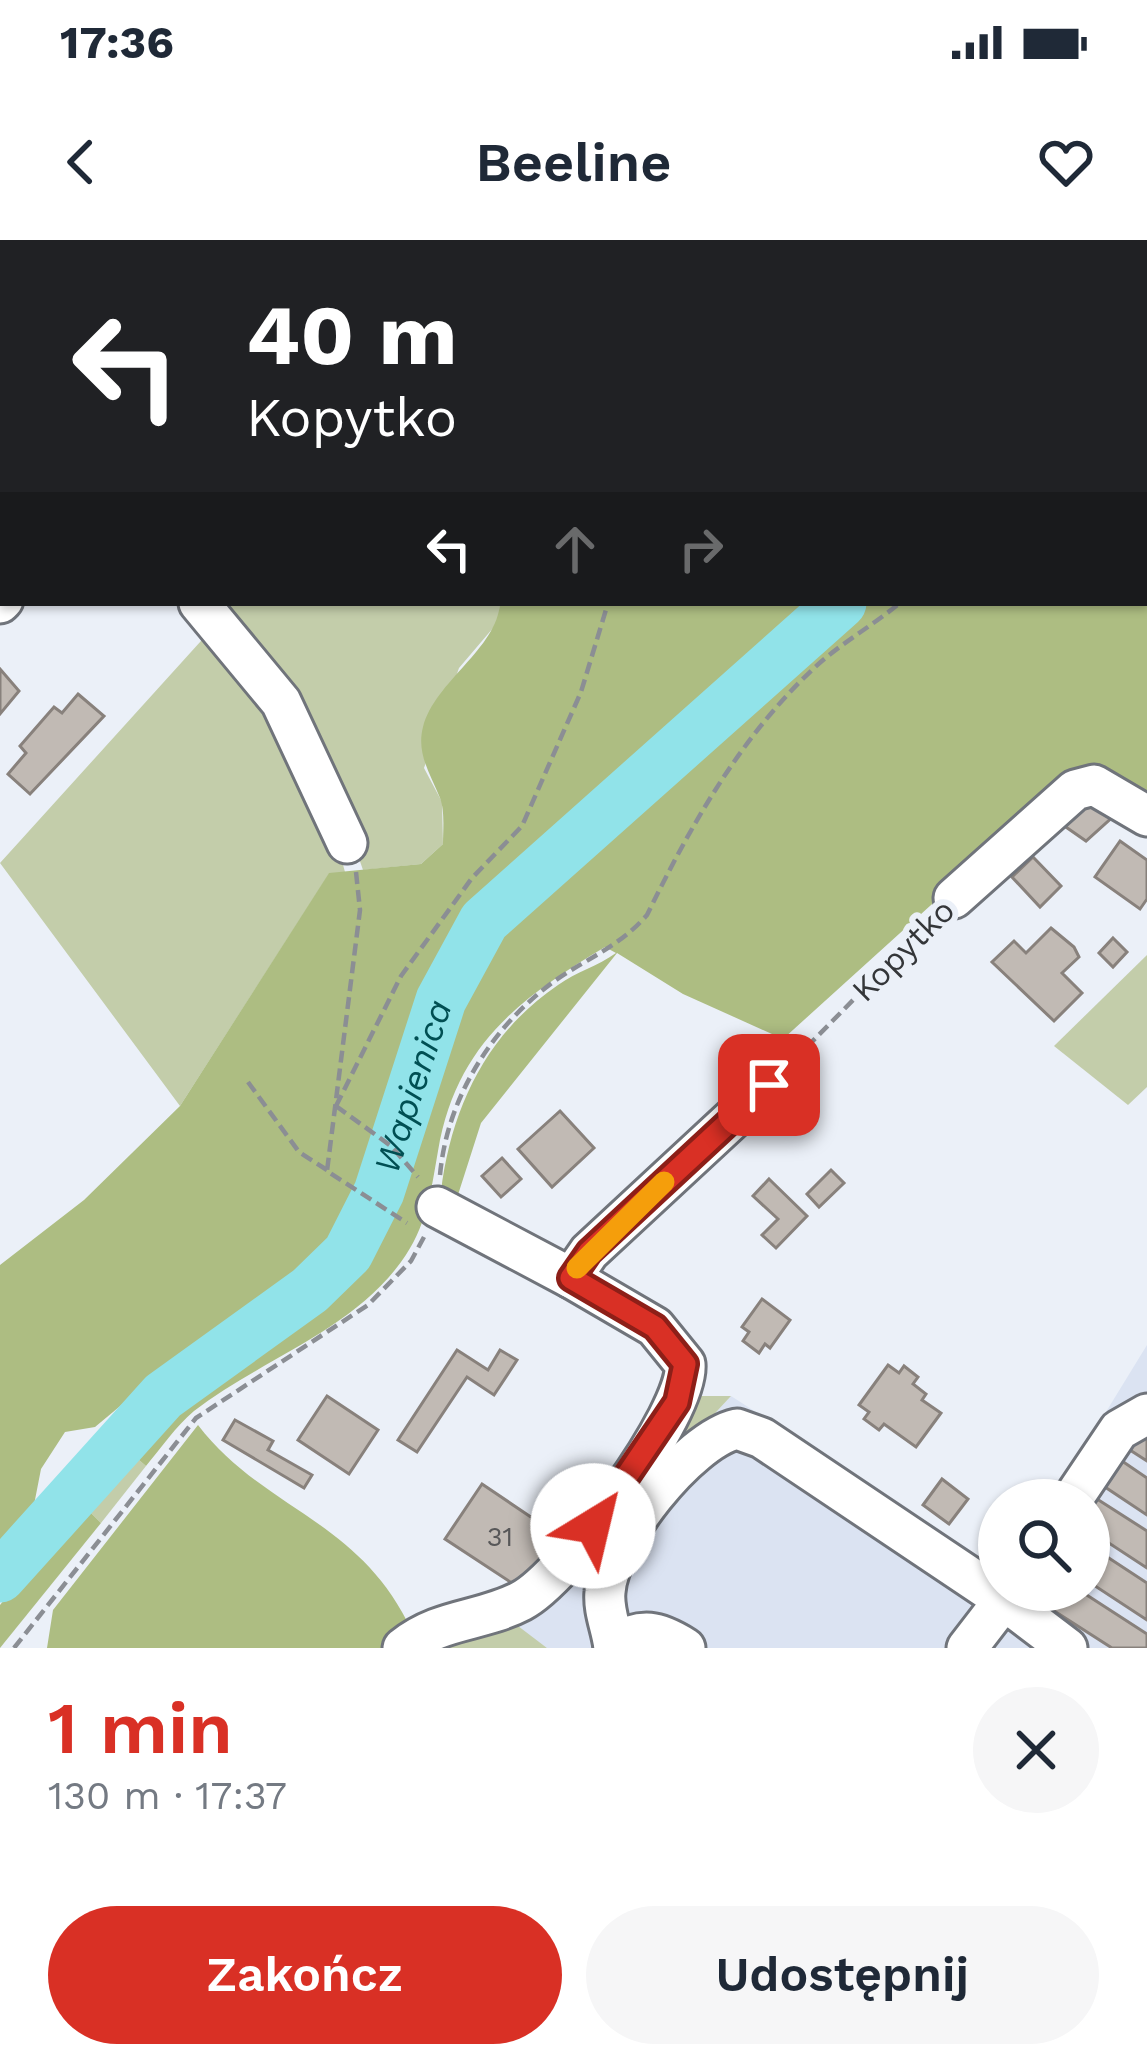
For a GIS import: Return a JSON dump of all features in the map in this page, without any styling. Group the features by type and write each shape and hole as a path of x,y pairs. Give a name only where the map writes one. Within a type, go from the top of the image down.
{"street":[{"path":"201,606 281,702 347,843"},
{"name":"Kopytko","path":"954,898 1076,790 1094,785 1147,816"},
{"path":"571,1278 589,1252 769,1085"},
{"path":"403,1648 437,1626 521,1602 544,1586 619,1491 682,1393 685,1364 666,1336 571,1278 418,1212"},
{"path":"1086,1479 1119,1430 1147,1414"},
{"path":"685,1648 651,1631 632,1633 614,1646 604,1588 620,1546 695,1450 737,1429 762,1438 978,1576"},
{"path":"967,1648 996,1611"},
{"path":"1026,1611 1067,1648"}],"path":[{"path":"336,1106 401,976 472,878 522,826 581,692 607,606"},
{"path":"418,1212 453,1114 492,1041 525,1004 630,934 646,915 719,783 766,719 814,668 896,606"},
{"path":"327,1170 360,910 347,843"},
{"name":"Kopytko","path":"769,1085 954,898"},
{"path":"248,1082 299,1152 349,1187 418,1212"},
{"path":"14,1648 196,1418 391,1285 411,1261 418,1212 415,1171 391,1146 336,1106"}],"shaded area":[{"path":"1147,1345 1147,1648 547,1648 517,1627 731,1396 978,1555 978,1611 1110,1611 1110,1479 1065,1479"}],"green space":[{"path":"210,606 500,606 499,621 459,668 424,768 442,802 443,844 421,864 363,870 352,838"},
{"path":"499,606 817,606 486,895 461,927 428,992 357,1201 324,1256 185,1352 95,1427 65,1432 41,1469 33,1510 0,1547 0,1265 84,1200 180,1106 329,873 421,864 443,844 443,809 423,755 423,727 440,695 496,620"},
{"path":"861,606 1147,606 1147,802 1069,780 783,1039 683,994 617,953 481,1123 456,1201 441,1192 446,1161 464,1102 492,1049 533,1004 565,980 616,953 605,947 574,966 520,1006 476,1053 447,1114 422,1222 401,1262 331,1326 194,1411 146,1466 132,1454 175,1406 321,1301 371,1248 385,1222 432,1060 483,950 509,918 570,871"},
{"path":"210,631 291,744 322,806 345,872 329,874 180,1106 0,863"},
{"path":"1147,955 1147,1087 1128,1105 1054,1046"},
{"path":"695,1396 731,1396 518,1626 547,1648 416,1648 511,1618"},
{"path":"198,1425 252,1478 365,1563 412,1631 394,1648 47,1648 53,1610"},
{"path":"132,1454 146,1466 101,1523 88,1510"},
{"path":"88,1510 101,1523 0,1648 0,1605 61,1530"}],"building":[{"path":"0,669 19,691 0,714"},
{"path":"78,694 104,716 30,794 8,774 26,753 20,746 54,707 62,713"},
{"path":"1094,796 1117,813 1086,841 1063,825"},
{"path":"1120,841 1147,860 1147,899 1140,909 1095,877"},
{"path":"1033,857 1061,886 1040,907 1012,877"},
{"path":"1051,928 1079,957 1062,973 1082,993 1054,1021 992,962 1014,941 1026,953"},
{"path":"1113,938 1127,952 1113,967 1099,953"},
{"path":"560,1111 594,1148 552,1187 518,1149"},
{"path":"502,1158 521,1179 501,1197 482,1176"},
{"path":"831,1170 844,1183 819,1207 807,1194"},
{"path":"769,1179 807,1216 776,1248 762,1235 778,1219 753,1196"},
{"path":"762,1299 790,1320 770,1348 765,1344 759,1353 743,1341 749,1332 742,1327"},
{"path":"457,1350 488,1370 500,1350 517,1360 494,1395 467,1377 417,1452 398,1440"},
{"path":"888,1365 899,1373 904,1366 918,1377 913,1384 926,1394 922,1400 941,1413 916,1447 884,1424 879,1430 864,1419 869,1412 859,1405"},
{"path":"327,1396 378,1430 349,1474 298,1440"},
{"path":"235,1420 273,1441 268,1450 312,1475 304,1488 223,1440"},
{"path":"1147,1425 1147,1461 1130,1450"},
{"path":"1122,1461 1147,1478 1147,1515 1110,1490 1110,1479"},
{"path":"942,1479 968,1499 949,1524 923,1505"},
{"path":"482,1484 556,1534 545,1550 548,1557 521,1589 445,1539"},
{"path":"1110,1507 1147,1531 1147,1568 1110,1544"},
{"path":"1110,1559 1147,1583 1147,1620 1110,1596"},
{"path":"1110,1610 1147,1634 1147,1648 1112,1648 1054,1611"}],"waterway":[{"name":"Wapienica","path":"0,1577 163,1396 310,1290 348,1253 379,1192 441,1000 484,921 838,606"}],"slow traffic":[{"path":"577,1268 664,1182"}],"route":[{"path":"593,1526 677,1402 685,1383 685,1364 655,1327 571,1278 589,1252 769,1085"}]}
